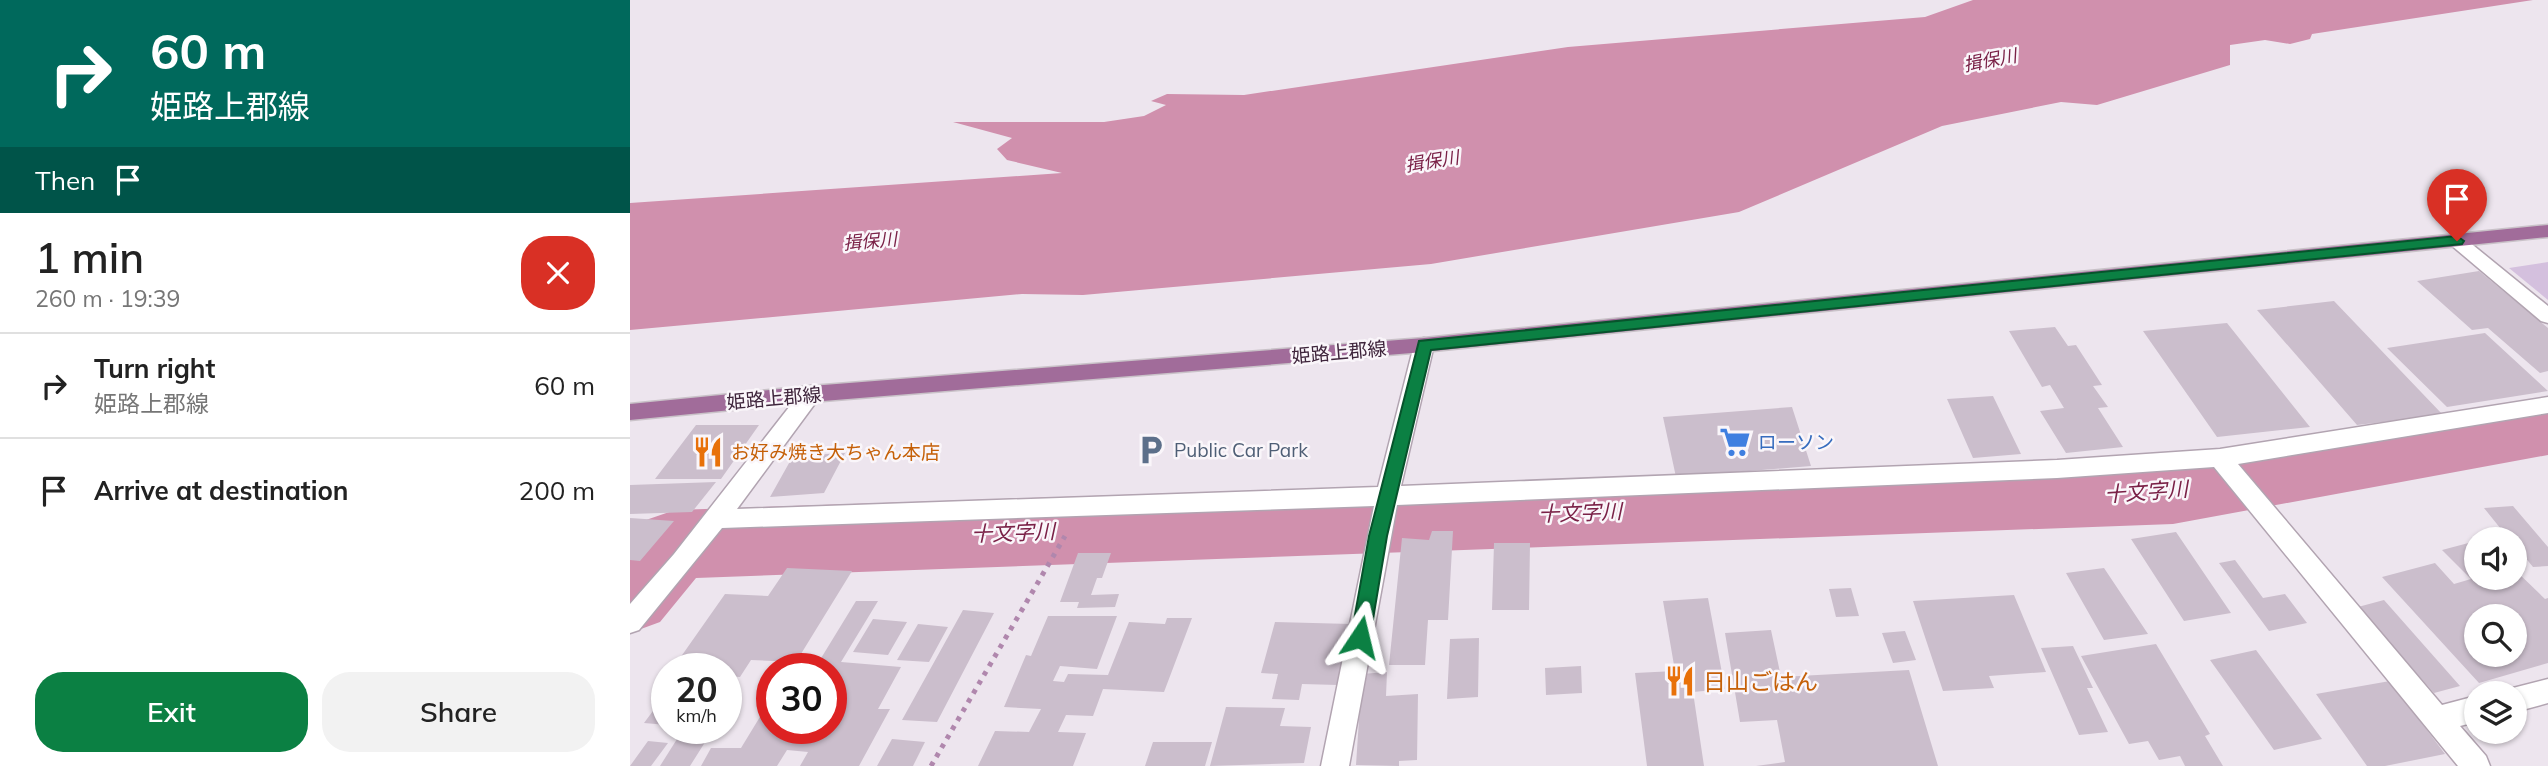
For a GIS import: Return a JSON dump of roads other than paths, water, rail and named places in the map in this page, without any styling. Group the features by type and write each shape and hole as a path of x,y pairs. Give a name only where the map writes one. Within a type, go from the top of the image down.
{"main road":[{"name":"姫路上郡線","path":"630,412 811,394 1424,345 2548,231"}],"street":[{"path":"2457,241 2548,316"},
{"path":"1335,766 1378,536 1424,345"},
{"path":"630,622 683,561 811,394"},
{"path":"715,519 2043,470 2220,458 2548,405"},
{"path":"2220,458 2476,766"},
{"path":"2527,696 2548,691"},
{"path":"2437,719 2464,712"}],"water":[{"name":"揖保川","path":"1973,0 2533,0 2312,34 2310,39 2290,44 2265,40 2230,45 2230,65 2097,105 2061,102 1942,126 1739,212 1431,264 1083,295 1022,294 630,330 630,203 1062,173 1007,160 997,149 1012,138 953,122 1104,122 1144,116 1166,105 1151,101 1167,94 1244,95 1568,47 1925,17"}],"waterway":[{"name":"十文字川","path":"630,596 675,544 2173,492 2548,427"}],"place":[{"name":"ローソン","path":"1735,442"},
{"name":"Public Car Park","path":"1151,450"},
{"name":"お好み焼き大ちゃん本店","path":"708,452"},
{"name":"日山ごはん","path":"1680,681"}]}
